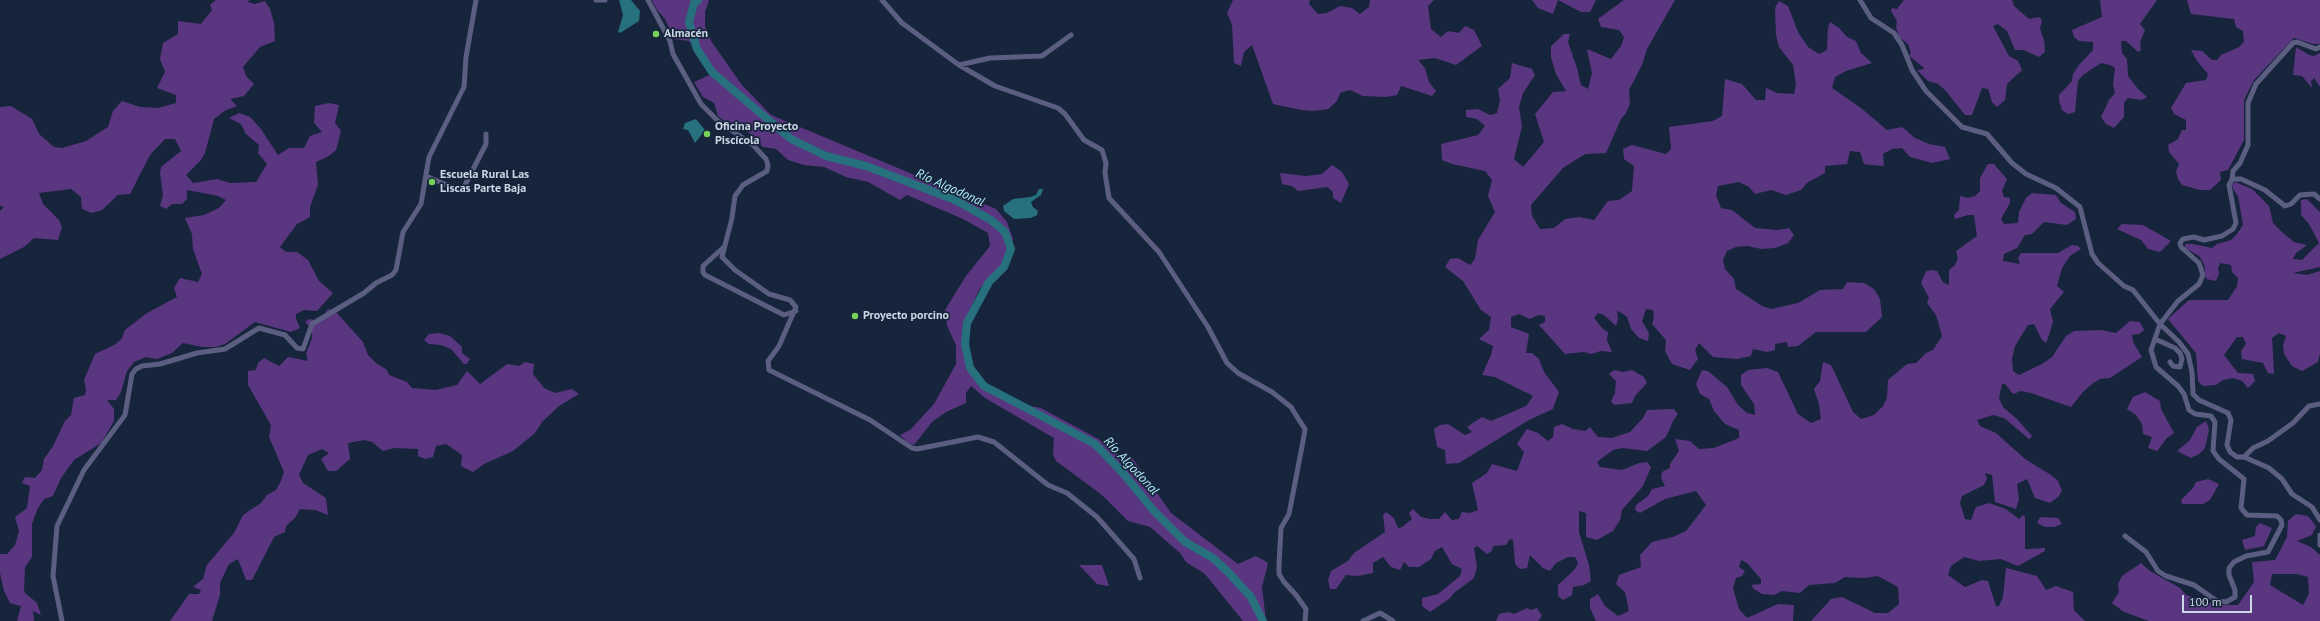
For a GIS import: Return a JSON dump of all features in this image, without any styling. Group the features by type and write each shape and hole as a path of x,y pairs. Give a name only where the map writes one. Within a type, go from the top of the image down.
{"street":[{"path":"62,621 53,576 57,526 84,470 125,414 132,374 142,366 160,364 196,353 225,349 259,328 285,334 298,348 303,349 312,324 364,293 376,283 392,275 396,270 403,232 421,204 429,157 464,87 466,56 476,0"},
{"path":"596,0 605,0"},
{"path":"648,0 670,41 673,54 700,104 714,118 753,145 766,159 768,165 763,174 738,190 730,229 722,257 725,262 769,294 794,303 796,311 779,346 768,361 769,370 863,416 912,448 917,449 978,437 994,442 1048,485 1067,493 1097,517 1134,559 1140,578"},
{"path":"882,0 902,23 959,65 995,86 1058,108 1065,114 1084,140 1102,150 1106,163 1105,173 1109,198 1159,252 1208,327 1227,363 1238,373 1272,392 1290,408 1299,420 1304,430 1304,436 1289,514 1281,528 1279,574 1284,582 1302,601 1306,609 1305,621"},
{"path":"1860,0 1871,18 1894,33 1902,45 1912,70 1926,91 1962,127 1987,134 2012,163 2026,174 2056,188 2080,207 2092,254 2098,263 2124,286 2132,290 2160,324 2179,342 2188,354 2192,372 2193,394 2199,400 2228,414 2232,420 2227,445 2230,452 2237,457 2244,457 2269,468 2282,479 2292,494 2312,507 2320,520"},
{"path":"959,65 990,58 1042,56 1071,35"},
{"path":"2125,536 2146,552 2150,560 2162,573 2194,585 2217,601 2226,602 2234,597 2235,590 2229,575 2229,568 2234,562 2246,556 2268,552 2282,525 2281,520 2277,516 2247,515 2241,508 2244,479 2218,459 2213,451 2216,430 2215,422 2211,416 2195,414 2189,410 2184,394 2178,386 2156,367 2151,350 2160,324 2178,301 2199,284 2203,275 2199,262 2181,246 2180,243 2183,239 2194,237 2204,240 2222,236 2233,229 2236,223 2230,185 2233,171 2240,163 2248,145 2248,102 2256,84 2293,43 2297,42 2316,49 2320,47"},
{"path":"426,176 451,187 458,189 464,187 486,144 486,134"},
{"path":"2232,179 2241,179 2265,190 2285,206 2291,204 2300,195 2314,194 2320,199"},
{"path":"724,247 703,266 703,272 705,275 784,315 796,311"},
{"path":"2155,339 2175,348 2180,353 2182,359 2180,367 2173,366 2170,362"},
{"path":"2244,457 2253,448 2268,441 2293,423 2309,406 2320,404"},
{"path":"2320,535 2320,545"},
{"path":"1363,621 1380,614 1393,621"}],"shaded area":[{"path":"216,0 250,0 247,2 255,4 265,1 270,9 274,23 275,41 260,47 243,67 246,76 254,84 244,96 230,99 237,106 226,110 214,119 205,153 201,160 186,175 193,183 217,179 230,183 256,182 267,164 258,153 259,145 246,134 241,124 229,118 239,113 250,117 261,129 278,155 289,148 304,148 310,136 322,132 314,123 315,106 329,103 339,105 335,123 341,131 336,150 329,156 316,162 318,185 310,207 310,217 297,224 280,247 286,252 297,252 308,260 319,281 333,293 317,311 304,310 296,314 296,319 300,328 291,332 255,322 225,344 216,347 202,347 183,343 172,353 157,359 146,357 134,362 127,371 121,392 116,400 107,400 114,409 114,421 101,443 74,460 61,478 53,496 44,499 37,510 32,524 32,557 25,567 24,592 37,603 41,615 33,611 34,621 17,621 21,606 10,603 4,591 0,573 0,554 7,554 15,545 19,531 15,517 27,508 30,486 22,483 25,477 35,478 42,470 44,459 53,446 65,421 71,415 74,398 85,395 86,389 84,380 95,354 116,344 122,338 125,330 147,313 177,297 174,288 180,278 198,282 202,274 193,249 192,234 185,218 204,215 219,208 226,200 218,196 187,190 187,199 182,204 172,204 166,209 160,206 163,195 160,173 161,167 181,151 175,139 165,139 150,155 130,194 118,195 102,210 92,213 82,209 81,197 71,189 39,193 43,204 59,220 62,227 58,240 34,238 24,247 0,259 0,211 4,207 0,206 0,107 11,106 32,119 39,134 54,147 62,148 86,141 108,127 113,111 122,101 140,107 158,108 176,103 176,95 157,88 165,72 160,59 163,43 178,34 178,21 201,24 212,10 210,5"},
{"path":"619,0 631,0 640,11 639,21 620,33 618,32 623,15"},
{"path":"652,0 709,0 705,12 705,26 711,41 742,85 771,115 996,209 1007,222 1013,239 1006,260 979,290 967,316 964,345 970,368 984,387 1013,403 1041,408 1100,440 1118,454 1133,459 1171,513 1238,564 1256,556 1268,563 1262,587 1266,621 1243,621 1205,574 1186,562 1180,553 1150,527 1128,521 1102,495 1056,461 1053,455 1054,438 985,398 971,386 966,393 966,403 946,412 932,422 914,445 907,442 900,435 910,430 934,404 956,364 956,345 947,326 945,310 966,276 990,246 988,233 963,219 907,195 900,200 868,182 846,177 824,167 804,165 788,160 776,149 763,147 742,126 734,129 718,116 714,103 703,97 694,82 712,74 689,41 674,39 665,19 657,10"},
{"path":"1233,0 1310,0 1309,4 1318,14 1327,13 1340,6 1352,8 1360,14 1369,7 1370,0 1434,0 1428,6 1431,29 1441,37 1448,31 1459,33 1465,26 1474,30 1482,46 1456,65 1435,58 1418,60 1425,68 1429,82 1436,91 1432,96 1401,86 1397,95 1386,97 1363,96 1350,90 1340,93 1337,101 1328,109 1313,111 1302,110 1273,104 1252,45 1244,52 1241,66 1234,63 1232,25 1227,13"},
{"path":"1532,0 1558,0 1553,14 1538,8"},
{"path":"1558,0 1596,0 1590,12 1581,12"},
{"path":"1624,0 1675,0 1647,49 1642,65 1629,90 1630,104 1626,113 1621,119 1606,153 1585,154 1563,168 1531,205 1532,216 1540,229 1554,228 1565,219 1579,217 1594,220 1608,201 1619,200 1632,191 1634,166 1624,159 1623,149 1632,145 1666,154 1671,149 1669,127 1713,121 1722,116 1725,79 1742,84 1756,100 1765,100 1766,88 1777,93 1794,94 1796,85 1793,65 1779,47 1776,35 1775,8 1779,1 1788,6 1798,32 1808,47 1819,54 1827,50 1828,28 1830,22 1839,28 1847,37 1856,41 1861,53 1872,63 1846,71 1835,77 1832,88 1861,108 1887,130 1902,127 1915,138 1929,144 1945,147 1950,159 1932,163 1910,157 1902,148 1892,149 1883,154 1884,166 1864,164 1860,152 1850,151 1847,164 1825,166 1825,173 1807,183 1801,190 1786,195 1771,190 1755,194 1749,187 1739,182 1718,186 1716,195 1721,208 1732,210 1755,228 1778,230 1789,228 1794,235 1788,243 1775,248 1761,249 1748,246 1736,247 1727,251 1723,260 1725,269 1734,279 1736,289 1762,306 1771,309 1798,303 1820,290 1843,289 1847,282 1864,283 1874,289 1880,299 1882,317 1866,332 1816,332 1798,346 1788,347 1787,342 1775,344 1775,350 1767,352 1753,349 1751,356 1737,359 1713,357 1699,343 1695,350 1698,359 1690,370 1672,364 1665,351 1666,340 1652,324 1654,318 1653,310 1646,309 1642,321 1649,333 1648,341 1639,338 1631,329 1627,317 1622,313 1617,311 1618,319 1616,326 1604,315 1598,313 1594,318 1603,329 1608,332 1607,340 1612,352 1601,351 1591,354 1584,352 1565,354 1539,325 1545,322 1545,316 1538,315 1530,319 1519,314 1511,317 1511,327 1529,334 1526,353 1532,353 1539,359 1544,372 1559,392 1553,409 1529,420 1459,463 1446,464 1445,450 1437,447 1434,429 1440,425 1448,424 1465,435 1472,432 1467,427 1482,417 1491,421 1526,406 1533,396 1495,377 1482,375 1491,355 1493,346 1479,339 1489,330 1491,317 1481,310 1463,281 1445,267 1450,259 1458,258 1470,265 1475,259 1478,240 1495,212 1488,196 1492,180 1485,171 1452,164 1442,160 1441,144 1478,135 1485,126 1477,119 1466,117 1466,110 1478,109 1490,115 1497,113 1500,101 1498,89 1510,78 1512,63 1532,69 1535,75 1523,93 1519,107 1522,126 1514,159 1523,167 1544,142 1535,114 1553,92 1566,91 1556,74 1551,57 1551,46 1564,34 1570,34 1568,42 1581,85 1588,89 1592,73 1587,49 1611,59 1621,46 1624,37 1619,30 1601,27 1598,19"},
{"path":"1904,0 2012,0 2014,6 2029,19 2039,17 2042,20 2040,29 2044,40 2045,52 2039,57 2024,50 2015,50 2007,31 1998,24 1993,26 2009,56 2018,61 2022,70 2007,84 2005,100 1997,107 1992,102 1988,89 1982,88 1972,115 1965,115 1945,90 1938,84 1928,81 1917,70 1924,69 1909,56 1911,53 1908,44 1899,37 1896,27 1897,21 1891,11 1892,8 1897,9"},
{"path":"2100,0 2157,0 2140,24 2145,30 2140,42 2141,50 2138,52 2126,41 2121,41 2122,53 2127,59 2128,76 2138,89 2147,97 2142,100 2128,98 2124,103 2124,117 2114,128 2106,124 2101,117 2109,100 2115,93 2113,85 2115,68 2110,65 2101,63 2083,75 2078,81 2075,112 2068,114 2062,110 2059,101 2059,95 2072,81 2073,74 2079,65 2093,50 2093,42 2079,41 2074,37 2072,30 2102,17"},
{"path":"2187,0 2320,0 2320,44 2313,44 2294,38 2254,80 2244,100 2244,140 2228,170 2220,172 2221,180 2210,190 2200,190 2182,185 2178,179 2176,171 2179,164 2169,152 2168,145 2178,139 2182,130 2186,130 2186,120 2174,114 2171,108 2186,83 2206,80 2208,74 2197,61 2191,50 2202,51 2212,60 2217,60 2221,55 2239,47 2244,42 2243,31 2236,27 2234,19 2191,14"},
{"path":"2296,47 2309,55 2314,56 2320,53 2320,87 2314,78 2311,81 2312,88 2302,76 2293,75"},
{"path":"696,119 705,130 695,143 688,130 683,129 685,123"},
{"path":"1988,164 1994,164 2007,179 2002,191 2004,197 2010,198 2010,203 2001,219 2004,224 2018,223 2019,212 2026,198 2032,193 2056,195 2061,203 2075,212 2076,219 2067,225 2044,222 2032,234 2025,235 2017,248 2004,254 2003,261 2020,264 2018,258 2021,253 2058,253 2072,245 2078,246 2081,249 2070,256 2062,268 2057,286 2064,292 2050,309 2053,322 2046,343 2042,340 2034,324 2028,325 2015,346 2012,359 2013,371 2019,375 2042,364 2052,357 2066,336 2074,331 2101,330 2116,333 2130,321 2140,322 2144,330 2139,334 2132,335 2133,342 2142,357 2110,378 2100,379 2092,384 2083,392 2071,407 2031,393 2021,391 2013,394 2005,384 2002,384 1999,398 2003,407 2017,419 2032,436 2029,439 2004,418 1993,415 1977,420 1980,426 1996,433 2025,459 2051,475 2058,481 2062,491 2058,497 2050,503 2035,498 2027,479 2017,484 2019,499 2016,509 1995,502 1992,475 1985,473 1987,479 1984,485 1962,496 1960,503 1965,519 1971,520 1976,507 1989,503 2006,509 2019,519 2023,515 2025,517 2025,549 2045,548 2045,551 2018,566 2001,559 1979,561 1964,557 1951,566 1948,575 1965,587 1982,580 1988,581 1996,606 1999,606 2003,597 2006,568 2037,576 2046,590 2056,586 2073,592 2074,610 2085,621 1811,621 1831,599 1842,597 1875,613 1888,613 1899,604 1898,587 1878,576 1864,578 1845,577 1835,583 1809,585 1800,593 1782,591 1774,595 1762,594 1751,585 1761,584 1761,579 1747,563 1741,560 1739,567 1745,571 1742,576 1736,578 1733,588 1739,609 1747,618 1778,604 1794,605 1793,621 1596,621 1590,608 1590,599 1598,594 1605,606 1618,616 1629,611 1625,592 1616,584 1619,575 1641,567 1640,555 1652,542 1673,537 1686,531 1706,505 1696,491 1665,499 1640,513 1635,510 1636,505 1648,496 1652,489 1665,486 1661,478 1662,472 1670,468 1670,464 1679,451 1675,439 1690,441 1699,449 1714,448 1739,438 1739,430 1725,424 1714,411 1709,399 1700,394 1696,384 1702,370 1708,371 1727,387 1738,405 1747,413 1755,415 1754,404 1741,385 1741,375 1748,370 1767,368 1778,372 1798,414 1811,423 1821,419 1819,404 1814,389 1820,381 1823,362 1831,365 1853,412 1861,419 1874,415 1883,406 1887,398 1888,380 1907,364 1916,363 1926,353 1933,350 1942,336 1936,315 1927,303 1929,298 1921,283 1926,271 1932,270 1937,271 1943,282 1949,285 1949,270 1955,265 1958,258 1956,251 1977,236 1974,215 1968,215 1955,219 1954,215 1959,210 1960,196 1968,198 1975,196 1980,191 1980,178"},
{"path":"1332,165 1342,172 1349,184 1341,203 1333,198 1333,192 1327,187 1298,191 1292,186 1282,184 1280,173 1306,176 1322,174"},
{"path":"2235,182 2252,189 2269,206 2273,223 2283,233 2294,242 2307,245 2296,253 2293,259 2302,260 2319,243 2309,224 2301,215 2301,200 2307,199 2320,212 2320,267 2293,273 2307,275 2320,271 2320,353 2318,362 2302,371 2292,366 2284,354 2283,345 2286,336 2279,333 2272,338 2274,374 2268,373 2263,363 2242,359 2241,351 2246,344 2243,337 2237,337 2224,355 2238,373 2253,374 2255,381 2248,388 2242,381 2233,378 2223,380 2216,385 2203,386 2198,381 2196,353 2168,319 2189,300 2228,300 2237,286 2238,278 2232,272 2231,265 2220,263 2218,268 2219,274 2216,281 2206,279 2204,264 2199,256 2185,248 2185,244 2193,244 2212,248 2217,244 2231,240 2237,234 2243,225 2238,196 2233,189 2232,184"},
{"path":"1039,189 1043,189 1041,195 1031,202 1033,207 1038,211 1037,215 1031,218 1014,219 1004,211 1003,206 1013,199 1036,195"},
{"path":"2122,224 2143,225 2171,241 2160,252 2148,249 2141,240 2117,229"},
{"path":"328,309 336,312 363,342 368,355 376,363 387,370 389,375 407,382 412,388 436,390 457,385 467,371 480,384 507,364 519,366 525,362 534,364 533,374 544,388 555,393 572,389 579,394 559,406 542,422 535,433 513,451 484,464 473,472 461,466 462,455 446,444 436,446 433,457 425,459 418,456 418,449 394,448 383,451 372,442 365,440 348,443 350,459 336,471 328,471 321,459 329,453 322,449 308,455 299,475 303,483 326,498 328,515 315,510 300,509 295,518 286,526 285,532 274,537 252,580 246,580 238,559 229,564 220,583 220,595 212,621 170,621 189,594 199,594 201,590 193,587 203,579 207,565 234,533 243,515 261,503 267,495 276,490 284,472 269,437 271,425 248,385 248,371 256,370 258,363 264,358 279,366 288,357 308,361 306,354 312,338 312,329 305,322 309,319 321,321"},
{"path":"439,333 450,336 462,347 462,353 470,359 467,364 464,364 451,349 441,345 429,344 424,340 429,334"},
{"path":"1614,370 1623,372 1632,370 1644,377 1647,383 1635,396 1632,403 1614,405 1611,401 1615,393 1616,381 1609,374"},
{"path":"2145,392 2160,401 2161,409 2174,433 2167,438 2157,451 2148,448 2152,437 2143,434 2142,424 2136,415 2127,409 2133,397"},
{"path":"1674,409 1678,414 1666,437 1647,451 1622,448 1613,450 1597,462 1600,467 1622,470 1639,463 1647,462 1651,467 1643,486 1622,510 1620,520 1613,531 1597,540 1586,537 1586,513 1579,511 1579,532 1589,565 1591,581 1584,585 1573,587 1572,595 1563,600 1558,596 1558,585 1575,569 1578,563 1575,557 1568,557 1556,563 1550,571 1543,568 1530,555 1527,568 1520,569 1515,564 1513,540 1510,539 1506,545 1493,546 1492,551 1487,554 1477,546 1474,548 1477,567 1474,578 1454,593 1449,599 1430,612 1422,606 1422,598 1438,594 1460,576 1462,569 1452,564 1442,547 1435,551 1431,559 1419,567 1409,567 1404,562 1400,570 1391,567 1383,557 1373,563 1373,573 1358,576 1346,575 1336,589 1330,589 1328,580 1331,571 1348,561 1354,553 1385,532 1383,515 1386,512 1394,518 1398,528 1402,527 1412,519 1409,513 1413,509 1421,517 1430,519 1439,519 1445,512 1452,520 1459,519 1462,512 1470,513 1478,510 1472,483 1487,473 1492,464 1517,471 1524,452 1517,444 1527,429 1538,433 1548,441 1553,437 1554,427 1562,424 1573,429 1585,431 1590,427 1598,437 1612,438 1630,432 1643,418 1647,410"},
{"path":"2206,421 2209,430 2205,448 2199,454 2191,458 2177,451 2190,440 2197,427"},
{"path":"2208,479 2219,484 2210,500 2203,504 2182,504 2181,500 2193,488 2196,482"},
{"path":"2296,514 2308,516 2316,526 2312,535 2297,541 2311,547 2320,555 2320,621 2149,621 2124,612 2112,603 2119,592 2118,584 2122,576 2141,563 2150,571 2180,588 2186,595 2217,605 2238,605 2254,582 2252,562 2275,560 2287,537 2288,521","holes":["2272,574 2297,574 2308,577 2309,594 2303,605 2270,585"]},
{"path":"2040,517 2058,518 2062,524 2054,527 2045,527 2037,523"},
{"path":"2260,523 2272,528 2264,546 2245,550 2242,540 2255,536 2256,527"},
{"path":"1079,565 1102,565 1109,586 1097,584"},
{"path":"1527,608 1531,610 1537,608 1542,616 1538,621 1496,621 1499,614 1508,612 1514,614"}],"waterway":[{"name":"Río Algodonal","path":"698,0 694,3 689,22 697,49 712,72 791,139 826,156 866,166 955,200 991,220 1005,232 1011,249 1004,267 989,282 967,323 965,344 970,368 984,386 1095,444 1122,472 1154,511 1185,542 1213,558 1228,572 1251,597 1263,621"}],"place":[{"name":"Almacén","path":"656,34"},
{"name":"Oficina Proyecto Piscícola","path":"707,134"},
{"name":"Escuela Rural Las Liscas Parte Baja","path":"432,182"},
{"name":"Proyecto porcino","path":"855,316"}]}
